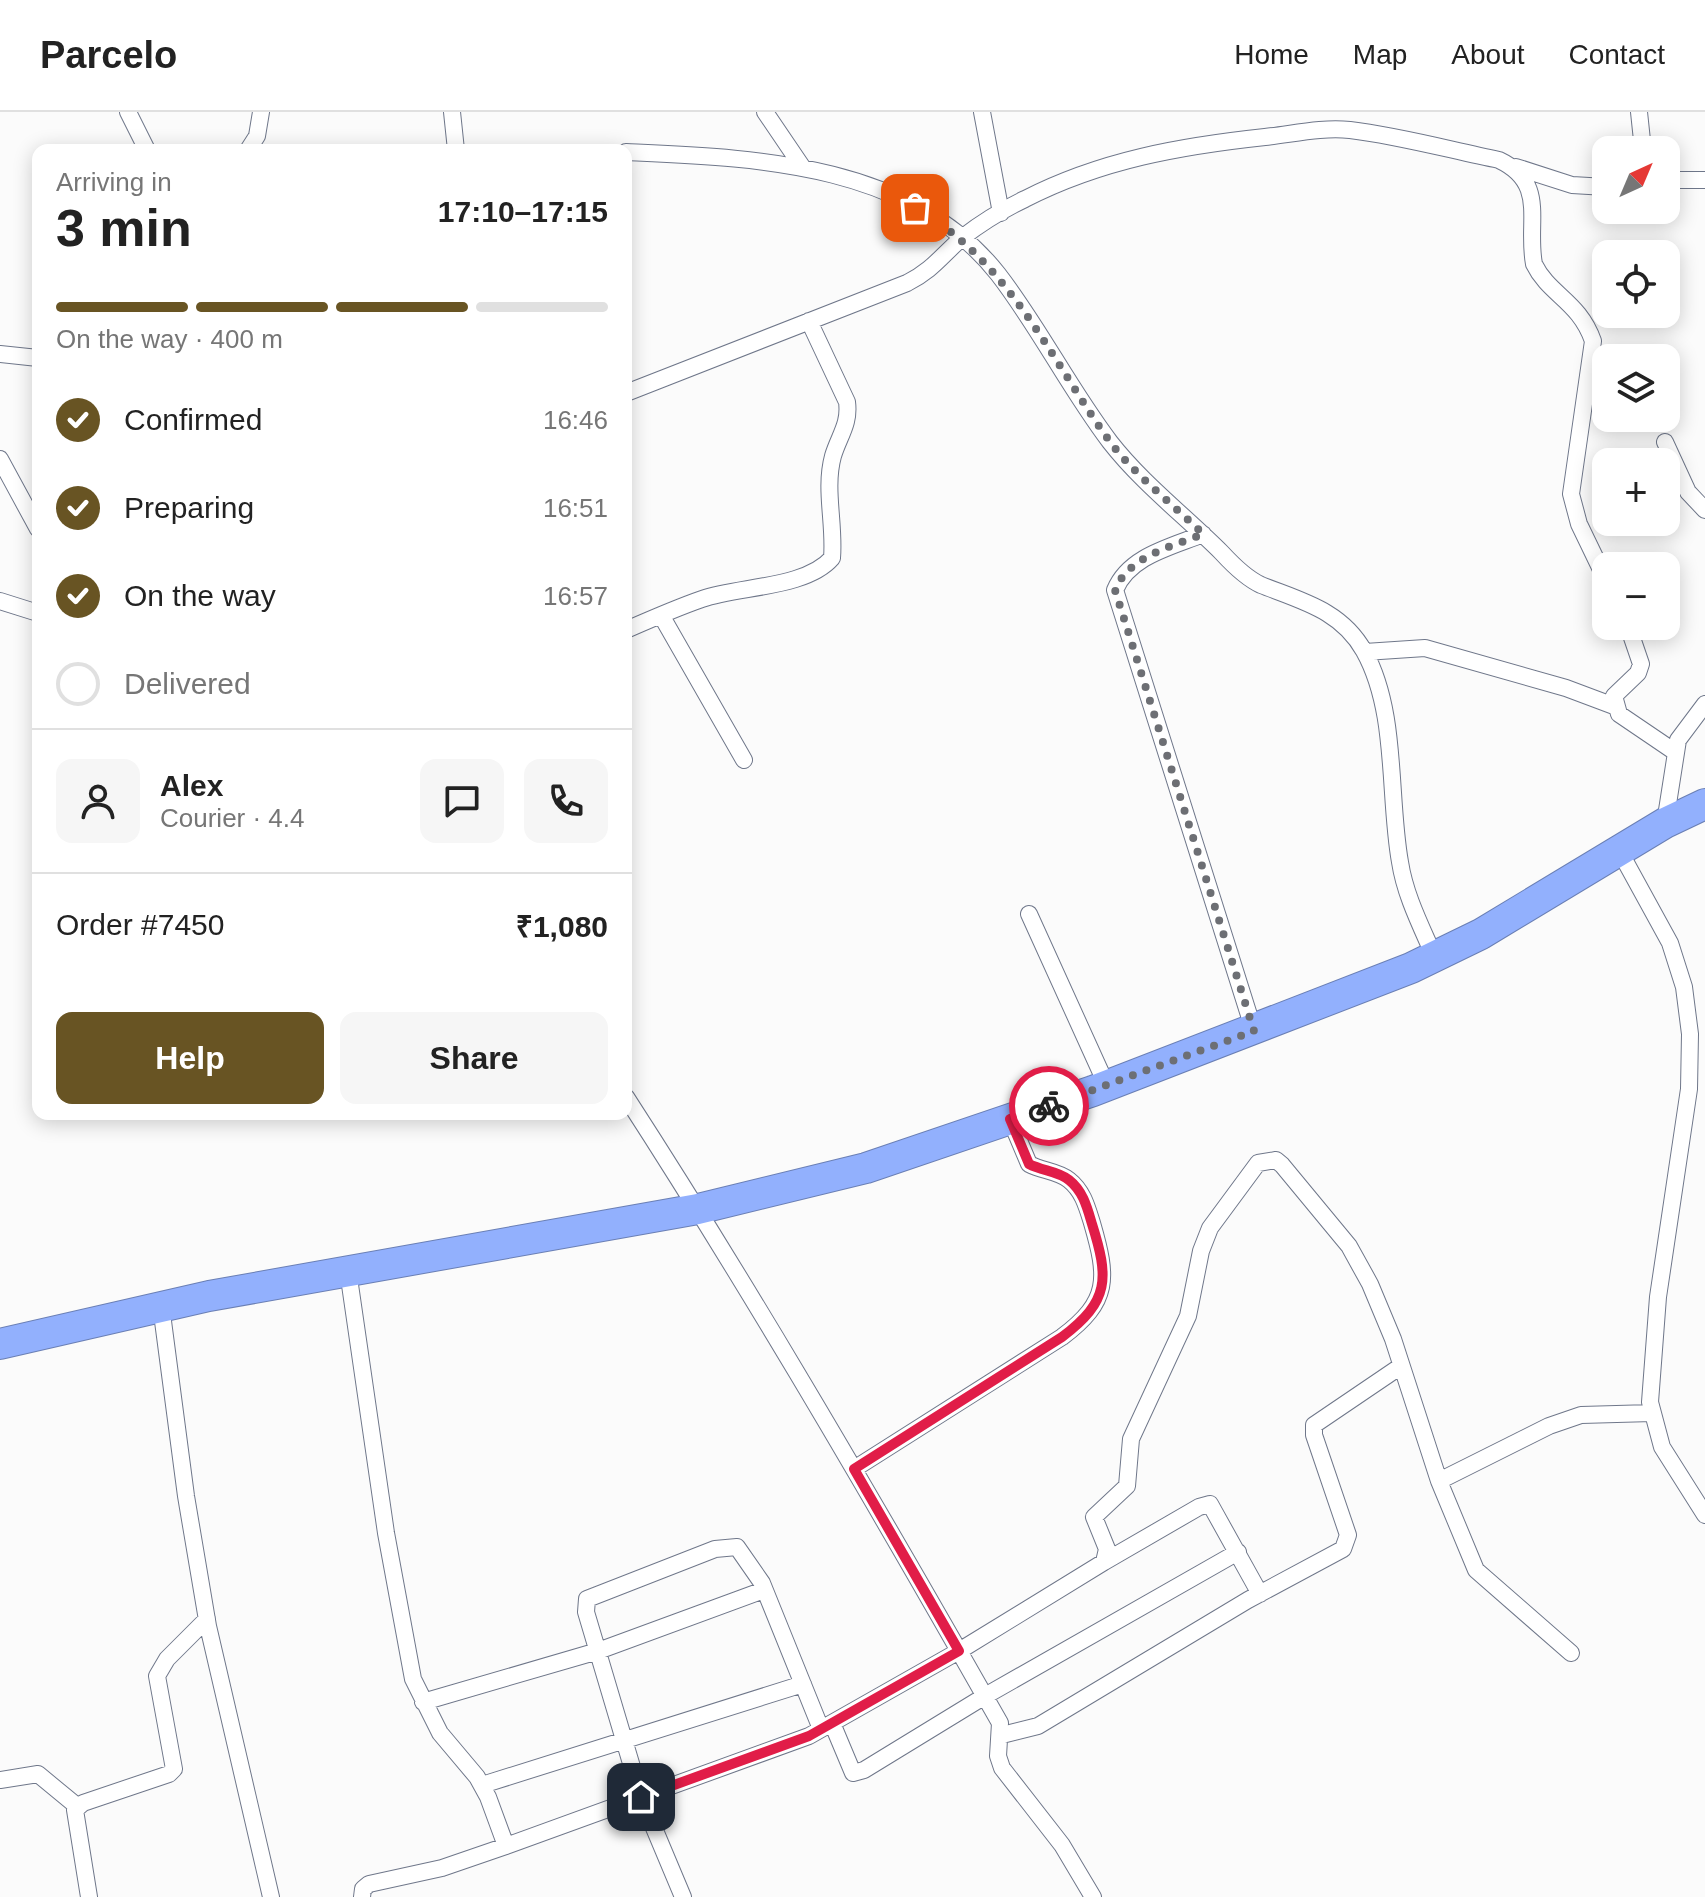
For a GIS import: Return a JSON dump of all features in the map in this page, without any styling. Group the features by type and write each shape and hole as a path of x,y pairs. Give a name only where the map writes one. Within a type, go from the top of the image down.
{"highway":[{"path":"0,1344 161,1306 698,1209 866,1168 1107,1086 1254,1031 1434,956 1481,934 1665,823 1705,804"}],"street":[{"path":"128,112 144,144"},
{"path":"252,144 257,136 261,112"},
{"path":"452,112 455,144"},
{"path":"765,112 803,168"},
{"path":"982,112 1001,213"},
{"path":"1639,112 1642,136"},
{"path":"632,391 929,272 961,239 1001,213 1077,176 1131,157 1194,144 1324,129 1372,134 1499,160 1572,185 1592,186"},
{"path":"632,152 756,159 849,178 897,197 961,239 997,272 1110,441 1249,578 1310,602 1346,625 1365,652 1380,699 1391,753 1400,863 1434,956"},
{"path":"1514,167 1530,188 1534,264 1581,314 1593,341 1571,494 1579,524 1592,552"},
{"path":"1680,180 1705,180"},
{"path":"632,627 704,598 803,577 821,570 832,558 830,477 833,457 849,416 847,402 809,321"},
{"path":"0,354 32,357"},
{"path":"1665,442 1688,492 1705,510"},
{"path":"0,459 32,518"},
{"path":"1203,534 1153,553 1132,566 1120,577 1115,590 1254,1031"},
{"path":"0,601 32,611"},
{"path":"661,615 744,760"},
{"path":"1633,640 1641,664 1638,673 1614,696 1614,706 1619,714 1675,752"},
{"path":"1365,652 1425,648 1566,688 1614,706"},
{"path":"1665,823 1675,752 1686,724 1705,704"},
{"path":"1619,850 1670,943 1684,987 1690,1034 1689,1089 1658,1297 1651,1376 1652,1413 1662,1447 1705,1515"},
{"path":"1029,914 1107,1086"},
{"path":"632,1106 698,1209 854,1469 985,1696 1000,1723 1002,1735 998,1756 1002,1768 1062,1845 1093,1897"},
{"path":"854,1469 1062,1337 1086,1319 1098,1301 1104,1280 1102,1258 1085,1201 1064,1176 1029,1164 1010,1119"},
{"path":"1104,1562 1107,1549 1094,1517 1127,1486 1131,1439 1188,1316 1201,1251 1210,1228 1258,1163 1276,1160 1349,1246 1370,1284 1439,1481 1476,1570 1571,1653"},
{"path":"348,1271 386,1533 413,1679 440,1733 482,1785 506,1846"},
{"path":"161,1306 186,1496 207,1619 271,1897"},
{"path":"1002,1735 1038,1726 1260,1594 1337,1554 1348,1543 1314,1425 1401,1366"},
{"path":"1439,1481 1549,1426 1581,1415 1652,1413"},
{"path":"362,1897 363,1889 369,1884 442,1868 506,1846 827,1726 1205,1504 1214,1508 1260,1594"},
{"path":"683,1897 641,1797 586,1612 587,1599 715,1549 737,1547 764,1590 803,1684 850,1768 858,1773 985,1696 1238,1552"},
{"path":"423,1702 598,1651 764,1590"},
{"path":"89,1897 74,1815 78,1807 169,1774 174,1769 157,1676 167,1659 207,1619"},
{"path":"482,1785 803,1684"},
{"path":"0,1780 38,1774 78,1807"}],"way so far":[{"path":"915,208 961,239 997,272 1110,441 1203,534 1153,553 1132,566 1120,577 1115,590 1117,608 1254,1031 1049,1106"}],"route":[{"path":"641,1797 809,1736 959,1651 854,1469 1062,1337 1086,1319 1098,1301 1104,1280 1102,1258 1085,1201 1079,1190 1064,1176 1029,1164 1010,1119 1049,1106"}]}
